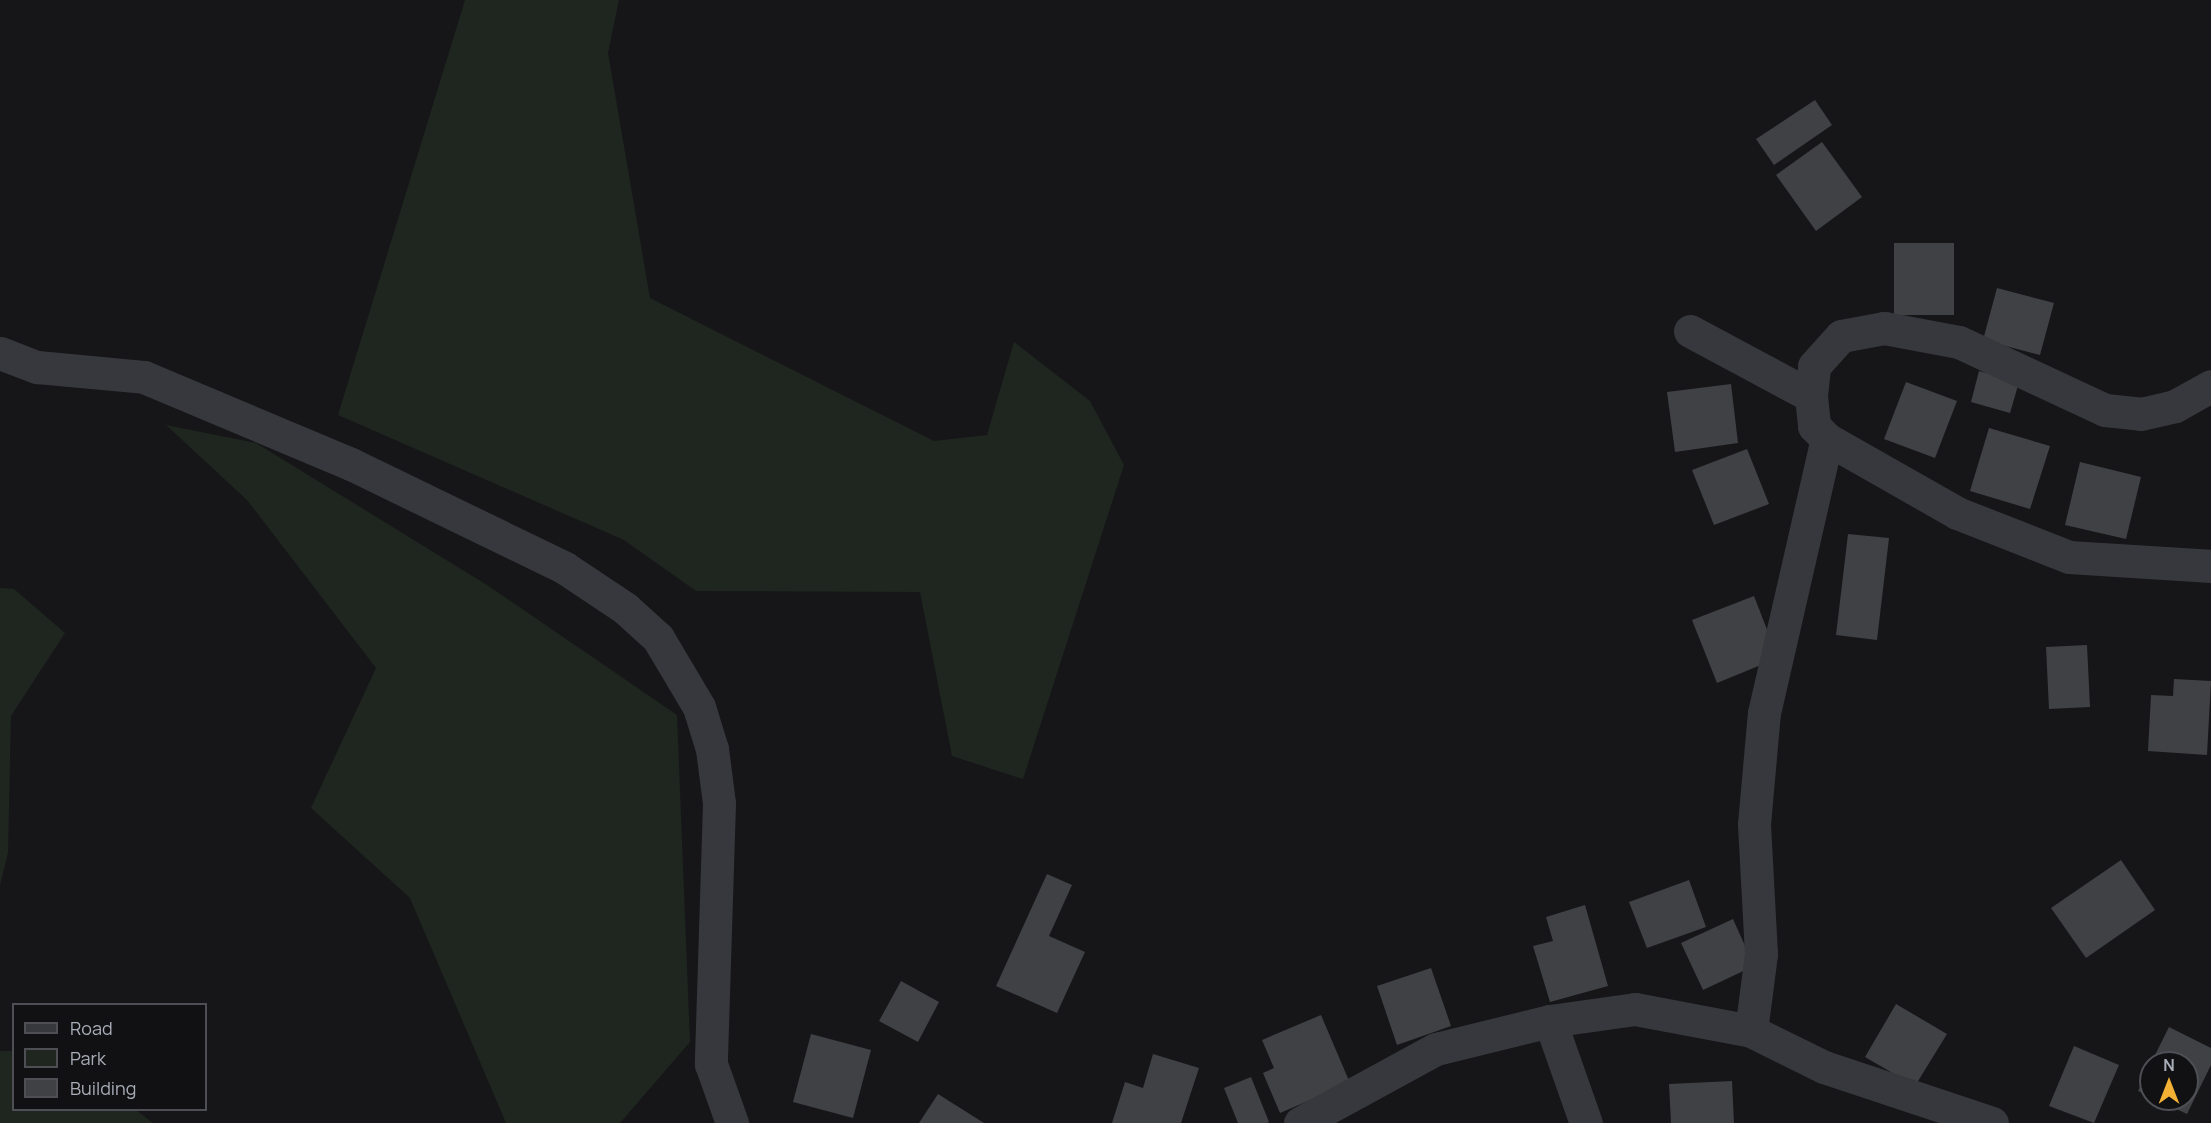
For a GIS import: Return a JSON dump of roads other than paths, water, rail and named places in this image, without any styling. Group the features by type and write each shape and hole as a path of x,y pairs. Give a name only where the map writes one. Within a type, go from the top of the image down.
{"street":[{"path":"2211,386 2175,406 2141,414 2105,410 1959,342 1884,328 1840,336 1814,366 1811,396 1814,426 1827,439 1957,513 2069,557 2211,566"},
{"path":"1690,332 1811,396"},
{"path":"0,353 37,367 144,377 329,455 460,513 565,568 625,608 658,638 699,707 712,749 719,803 711,1064 732,1123"},
{"path":"1751,1031 1761,954 1754,824 1764,713 1827,439"},
{"path":"1300,1123 1436,1048 1550,1021 1635,1009 1751,1031 1824,1066 1992,1123"},
{"path":"1550,1021 1586,1123"}]}
